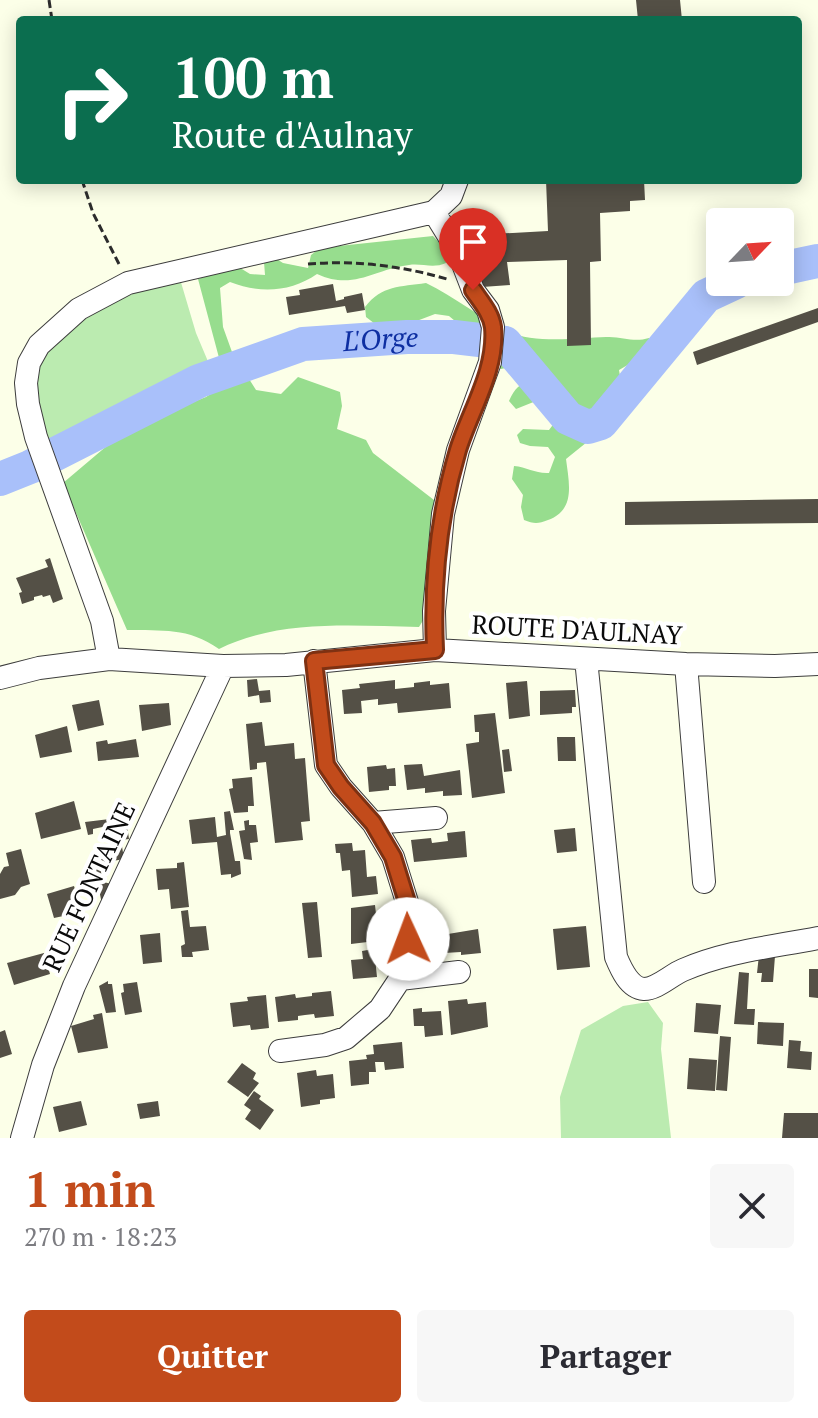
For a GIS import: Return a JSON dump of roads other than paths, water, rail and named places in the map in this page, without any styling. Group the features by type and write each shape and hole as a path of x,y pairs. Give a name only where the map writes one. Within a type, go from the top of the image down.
{"street":[{"path":"109,659 102,621 36,437 26,383 29,363 39,345 79,309 128,283 434,212 451,196 456,184"},
{"path":"434,212 458,251 473,290 488,310 493,327 490,362 458,450 443,514 434,611 435,650"},
{"name":"ROUTE D'AULNAY","path":"0,678 39,668 109,659 223,666 286,665 435,650 686,664 818,664"},
{"path":"586,659 616,957 624,975 636,987 647,989 682,971 743,950 818,938"},
{"path":"280,1051 325,1045 346,1038 380,1009 400,979 408,939 407,902 393,857 373,823 326,765 314,661"},
{"path":"686,664 704,882"},
{"name":"RUE FONTAINE","path":"22,1138 56,1028 223,666"},
{"path":"373,823 436,818"},
{"path":"400,979 459,972"}],"waterway":[{"name":"L'Orge","path":"794,266 818,261"},
{"name":"L'Orge","path":"0,479 30,467 199,381 303,344 407,337 454,337 505,343 568,418 588,427 601,423 706,296"}]}
